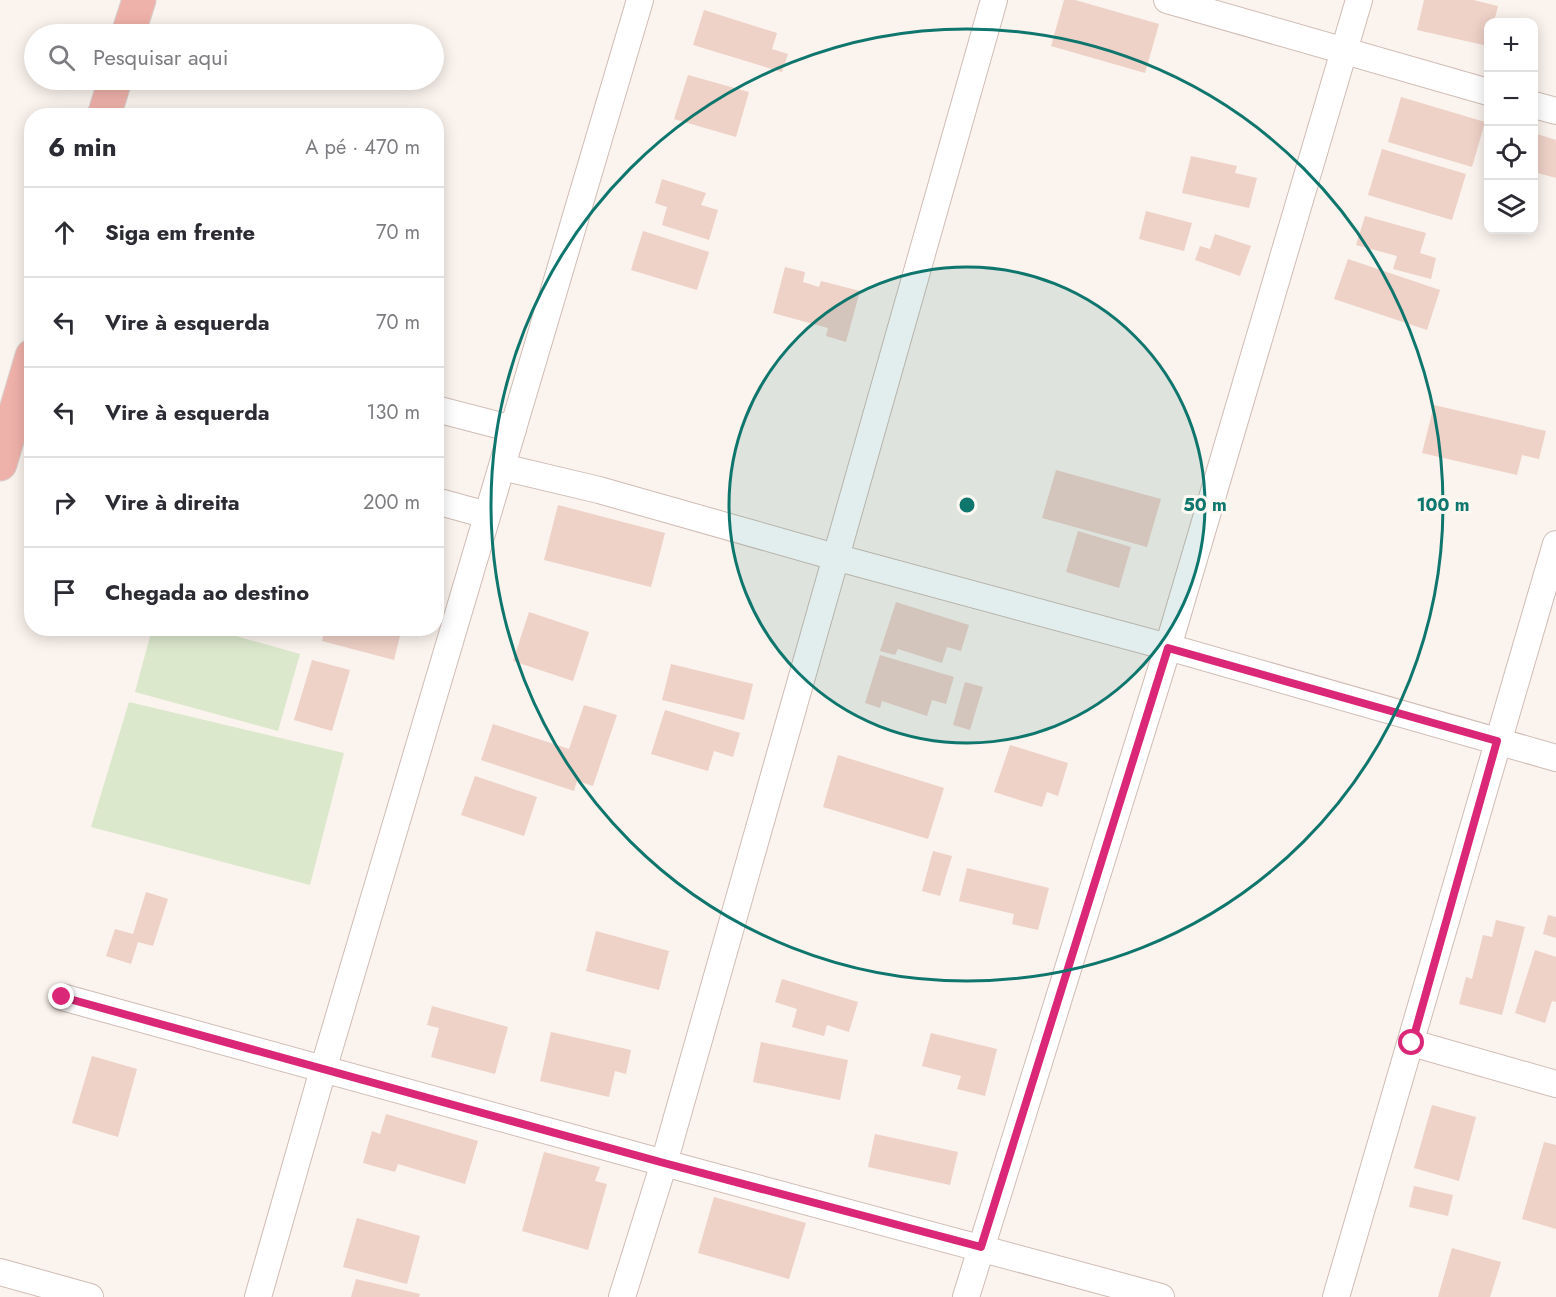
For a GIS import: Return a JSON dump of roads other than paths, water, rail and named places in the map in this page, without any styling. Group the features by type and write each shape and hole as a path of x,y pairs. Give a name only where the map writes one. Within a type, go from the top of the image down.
{"highway":[{"path":"131,24 139,0"},
{"path":"106,108 112,90"},
{"path":"0,464 24,383"}],"street":[{"path":"258,1297 640,0"},
{"path":"622,1297 664,1163 994,0"},
{"path":"1167,0 1484,91"},
{"path":"966,1297 1168,648 1359,0"},
{"path":"1538,106 1556,111"},
{"path":"444,411 513,429"},
{"path":"502,467 599,490 1556,758"},
{"path":"444,503 487,515"},
{"path":"1336,1297 1556,544"},
{"path":"62,997 1161,1297"},
{"path":"1412,1043 1556,1084"},
{"path":"0,1272 90,1297"}]}
